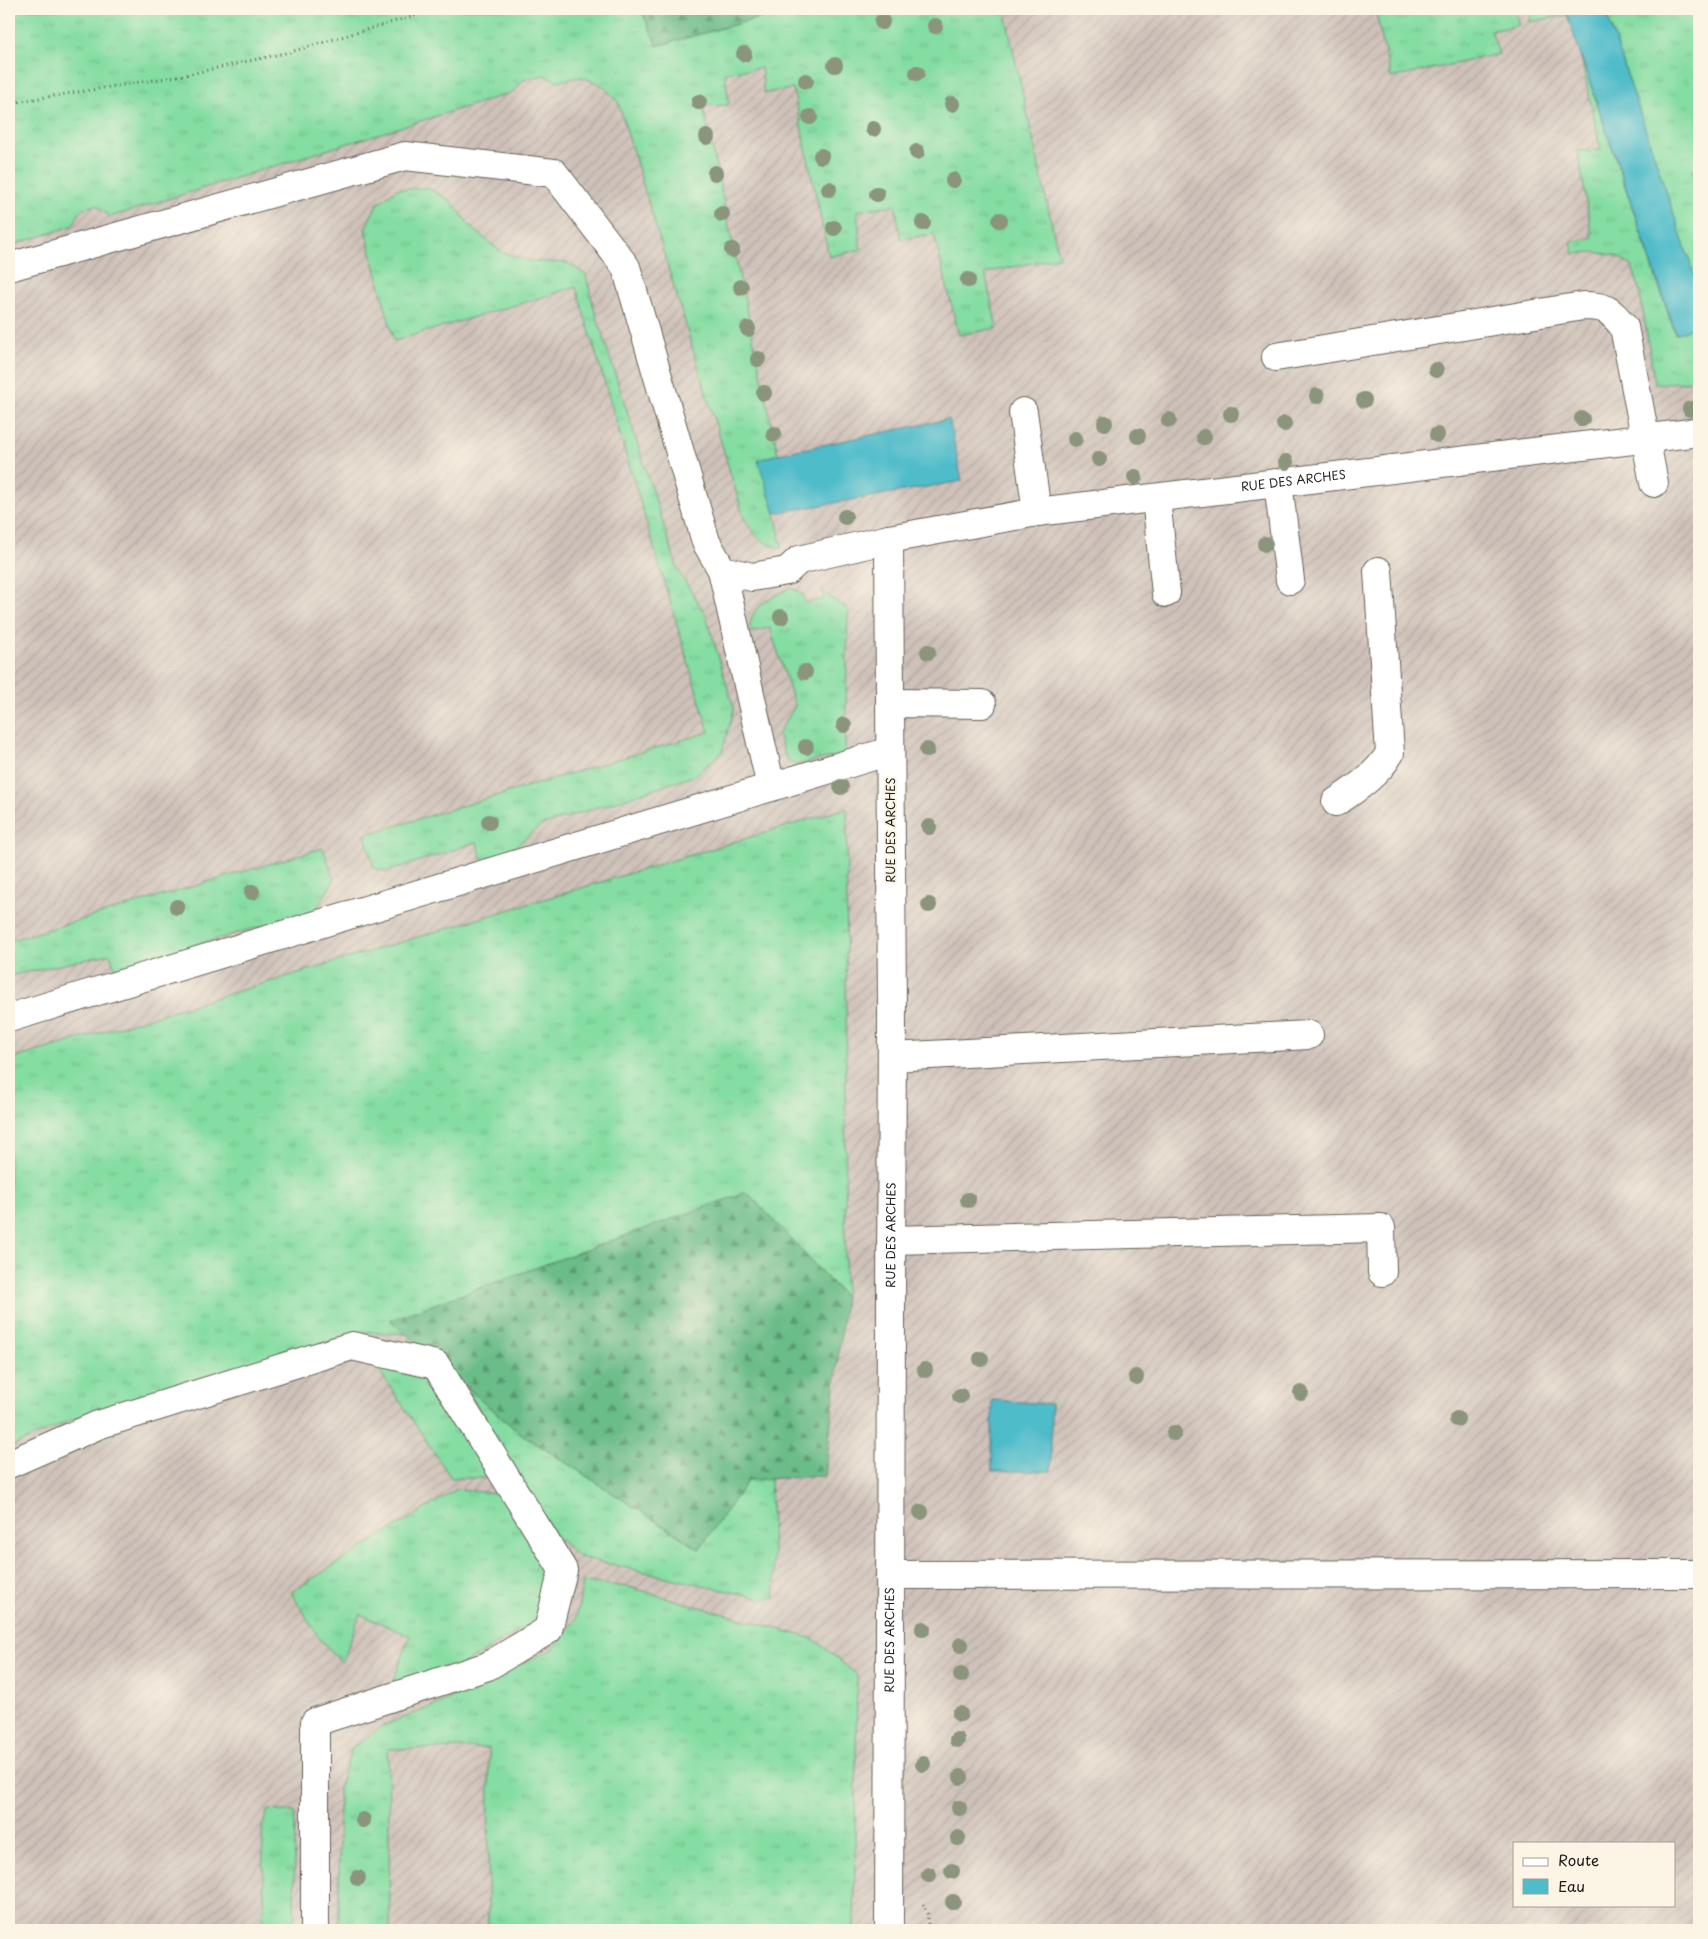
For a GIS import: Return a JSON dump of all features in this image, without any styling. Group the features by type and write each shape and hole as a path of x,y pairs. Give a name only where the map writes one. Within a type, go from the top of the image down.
{"street":[{"path":"9,266 405,156 554,172 626,267 706,542 722,570 771,787"},
{"path":"1276,357 1583,306 1599,306 1613,313 1624,327 1654,483"},
{"path":"1023,412 1036,512"},
{"name":"RUE DES ARCHES","path":"722,570 752,577 787,571 799,560 890,539 1036,512 1699,432"},
{"path":"1278,483 1290,580"},
{"path":"1156,498 1166,593"},
{"name":"RUE DES ARCHES","path":"890,539 892,1057 890,1930"},
{"path":"1336,802 1352,792 1383,765 1390,753 1378,571"},
{"path":"891,703 982,704"},
{"path":"9,1018 890,751"},
{"path":"892,1057 1309,1035"},
{"path":"891,1240 1381,1228 1382,1272"},
{"path":"9,1464 98,1425 352,1346 436,1365 563,1570 548,1630 488,1666 315,1722 315,1930"},
{"path":"890,1575 1699,1574"}],"path":[{"path":"9,104 185,75 290,52 437,9"}],"shaded area":[{"path":"9,9 1699,9 1699,1930 9,1930"}],"green space":[{"path":"9,9 641,9 657,46 791,9 1004,9 1059,257 985,273 997,328 959,335 934,234 901,239 895,205 857,211 861,249 829,257 793,89 764,93 761,68 725,73 729,105 703,106 778,454 759,460 775,513 782,548 769,544 759,538 744,518 618,102 602,85 582,77 557,81 545,75 523,80 514,92 110,217 96,205 82,209 72,226 9,246"},
{"path":"641,9 791,9 657,46"},
{"path":"1375,9 1514,9 1519,25 1491,31 1499,54 1391,78"},
{"path":"1532,9 1565,9 1567,15 1530,22"},
{"path":"1605,9 1699,9 1699,168 1692,170 1699,191 1699,289"},
{"path":"1580,54 1675,334 1699,325 1699,381 1655,384 1639,288 1632,266 1615,255 1592,252 1574,254 1571,242 1592,238 1578,151 1601,150"},
{"path":"428,188 451,201 472,228 501,252 530,261 568,263 586,275 594,308 678,570 706,615 734,709 722,752 694,776 540,826 506,855 483,863 477,842 386,872 374,868 365,835 709,732 576,287 394,341 365,229 377,204 397,189"},
{"path":"790,588 802,592 805,603 824,599 822,588 828,596 848,609 845,754 796,765 786,759 778,734 795,706 770,628 750,632 753,615 757,609 768,600"},
{"path":"847,808 845,1297 747,1193 391,1320 406,1334 362,1332 83,1415 9,1448 9,1060"},
{"path":"323,848 334,880 315,911 115,968 110,954 14,975 9,974 9,941"},
{"path":"747,1192 845,1297 825,1476 748,1480 699,1549 517,1431 390,1320"},
{"path":"375,1364 427,1379 491,1478 451,1478"},
{"path":"465,1385 517,1431 699,1549 748,1479 770,1478 775,1597 763,1599 579,1557 554,1534"},
{"path":"457,1489 499,1494 553,1576 543,1616 459,1667 390,1689 410,1636 360,1614 342,1663 319,1638 291,1592"},
{"path":"583,1582 629,1587 814,1639 857,1675 854,1930 488,1930 489,1748 388,1749 390,1930 339,1930 339,1786 352,1748 382,1726 434,1706 554,1648 576,1619"},
{"path":"268,1810 295,1812 294,1930 260,1930 264,1901 262,1827"}],"water":[{"path":"1565,9 1605,9 1699,289 1699,325 1676,334"},
{"path":"949,419 962,481 775,513 758,460 778,454"},
{"path":"992,1400 1051,1404 1051,1471 992,1471"}]}
